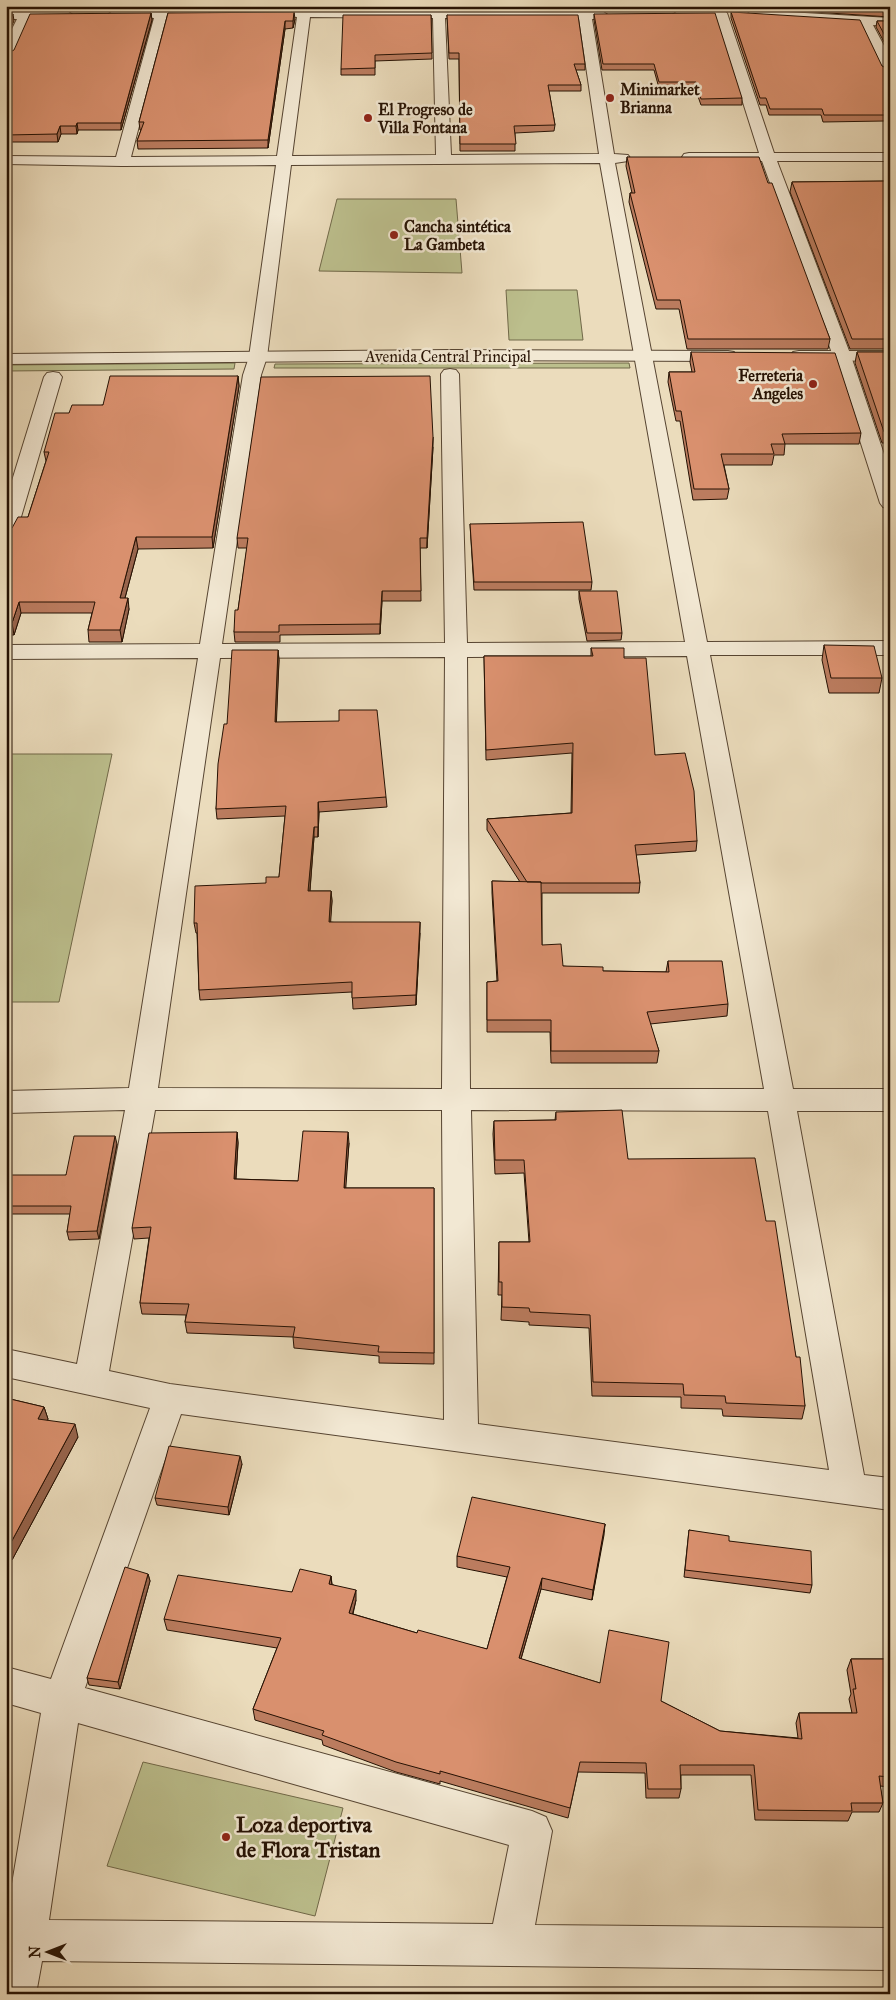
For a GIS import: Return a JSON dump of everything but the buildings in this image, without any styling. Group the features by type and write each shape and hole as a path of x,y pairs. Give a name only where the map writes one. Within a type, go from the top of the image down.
{"street":[{"path":"768,6 795,10 810,17"},
{"path":"91,1380 142,1099 254,371 305,10"},
{"path":"276,14 305,10 439,15 614,15"},
{"path":"6,16 27,11 83,15"},
{"path":"6,56 27,11"},
{"path":"122,162 163,11"},
{"path":"103,15 163,11 219,14"},
{"path":"663,11 890,22"},
{"path":"731,13 768,157 842,356 856,375 890,503"},
{"path":"439,15 444,160"},
{"path":"585,15 607,158 780,1098 849,1487"},
{"path":"864,20 890,71"},
{"path":"870,33 890,33"},
{"path":"673,158 890,157"},
{"path":"6,160 122,162 635,158"},
{"name":"Avenida Central Principal","path":"6,359 254,371 646,370 742,356"},
{"path":"782,356 890,356"},
{"path":"450,374 456,650 456,1098 461,1438"},
{"path":"828,375 856,375"},
{"path":"6,534 44,377 73,377"},
{"path":"6,652 890,648"},
{"path":"6,1102 142,1099 456,1098 890,1100"},
{"path":"6,1363 170,1398 461,1438 849,1487 890,1494"},
{"path":"15,1994 16,1940 62,1700 170,1398"},
{"path":"6,1685 532,1830 510,1945"},
{"path":"16,1940 890,1949"}],"green space":[{"name":"Cancha sintética La Gambeta","path":"337,199 456,199 462,273 319,271"},
{"path":"506,290 577,290 583,340 509,340"},
{"path":"235,363 234,369 6,371 6,365"},
{"path":"629,363 630,368 274,368 275,364"},
{"path":"6,754 112,754 59,1002 6,1002"},
{"name":"Loza deportiva de Flora Tristan","path":"143,1762 343,1808 315,1916 107,1866"}],"place":[{"name":"Minimarket Brianna","path":"610,98"},
{"name":"El Progreso de Villa Fontana","path":"368,118"},
{"name":"Cancha sintética La Gambeta","path":"394,235"},
{"name":"Ferreteria Angeles","path":"813,384"},
{"name":"Loza deportiva de Flora Tristan","path":"226,1837"}]}
